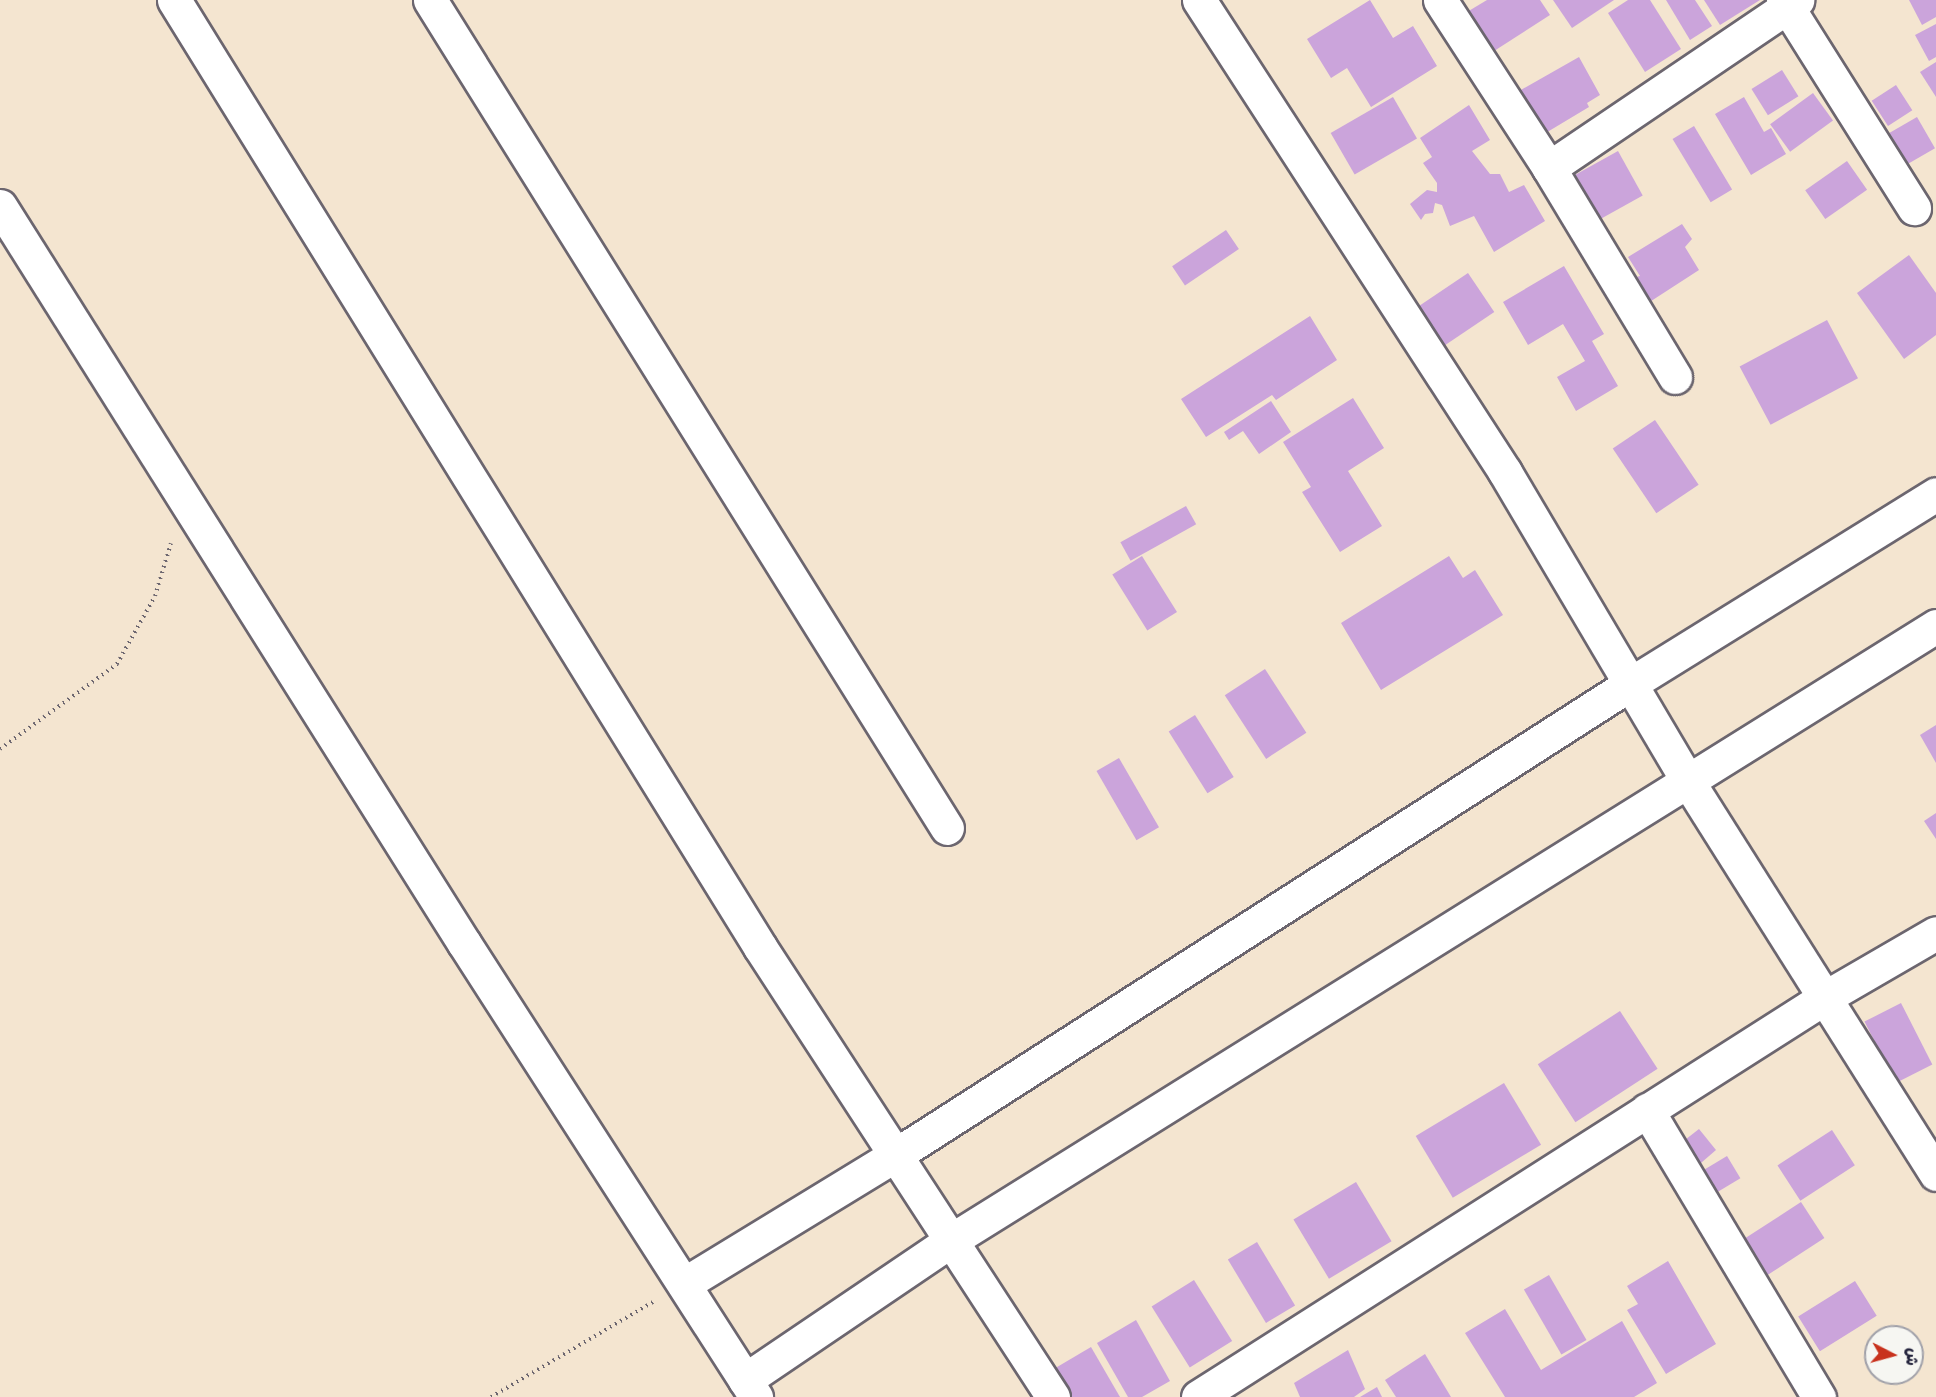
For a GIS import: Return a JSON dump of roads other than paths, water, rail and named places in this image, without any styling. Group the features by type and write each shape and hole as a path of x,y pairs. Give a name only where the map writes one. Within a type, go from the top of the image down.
{"street":[{"path":"174,0 753,937 1053,1397"},
{"path":"431,0 947,828"},
{"path":"1198,0 1505,472 1687,780 1936,1174"},
{"path":"1440,0 1549,168 1675,377"},
{"path":"1549,168 1789,2 1914,208"},
{"path":"0,206 750,1388 950,1241 1936,626"},
{"path":"684,1284 894,1156 1630,684 1936,494"},
{"path":"1198,1397 1824,998 1936,933"},
{"path":"1647,1110 1819,1397"}]}
